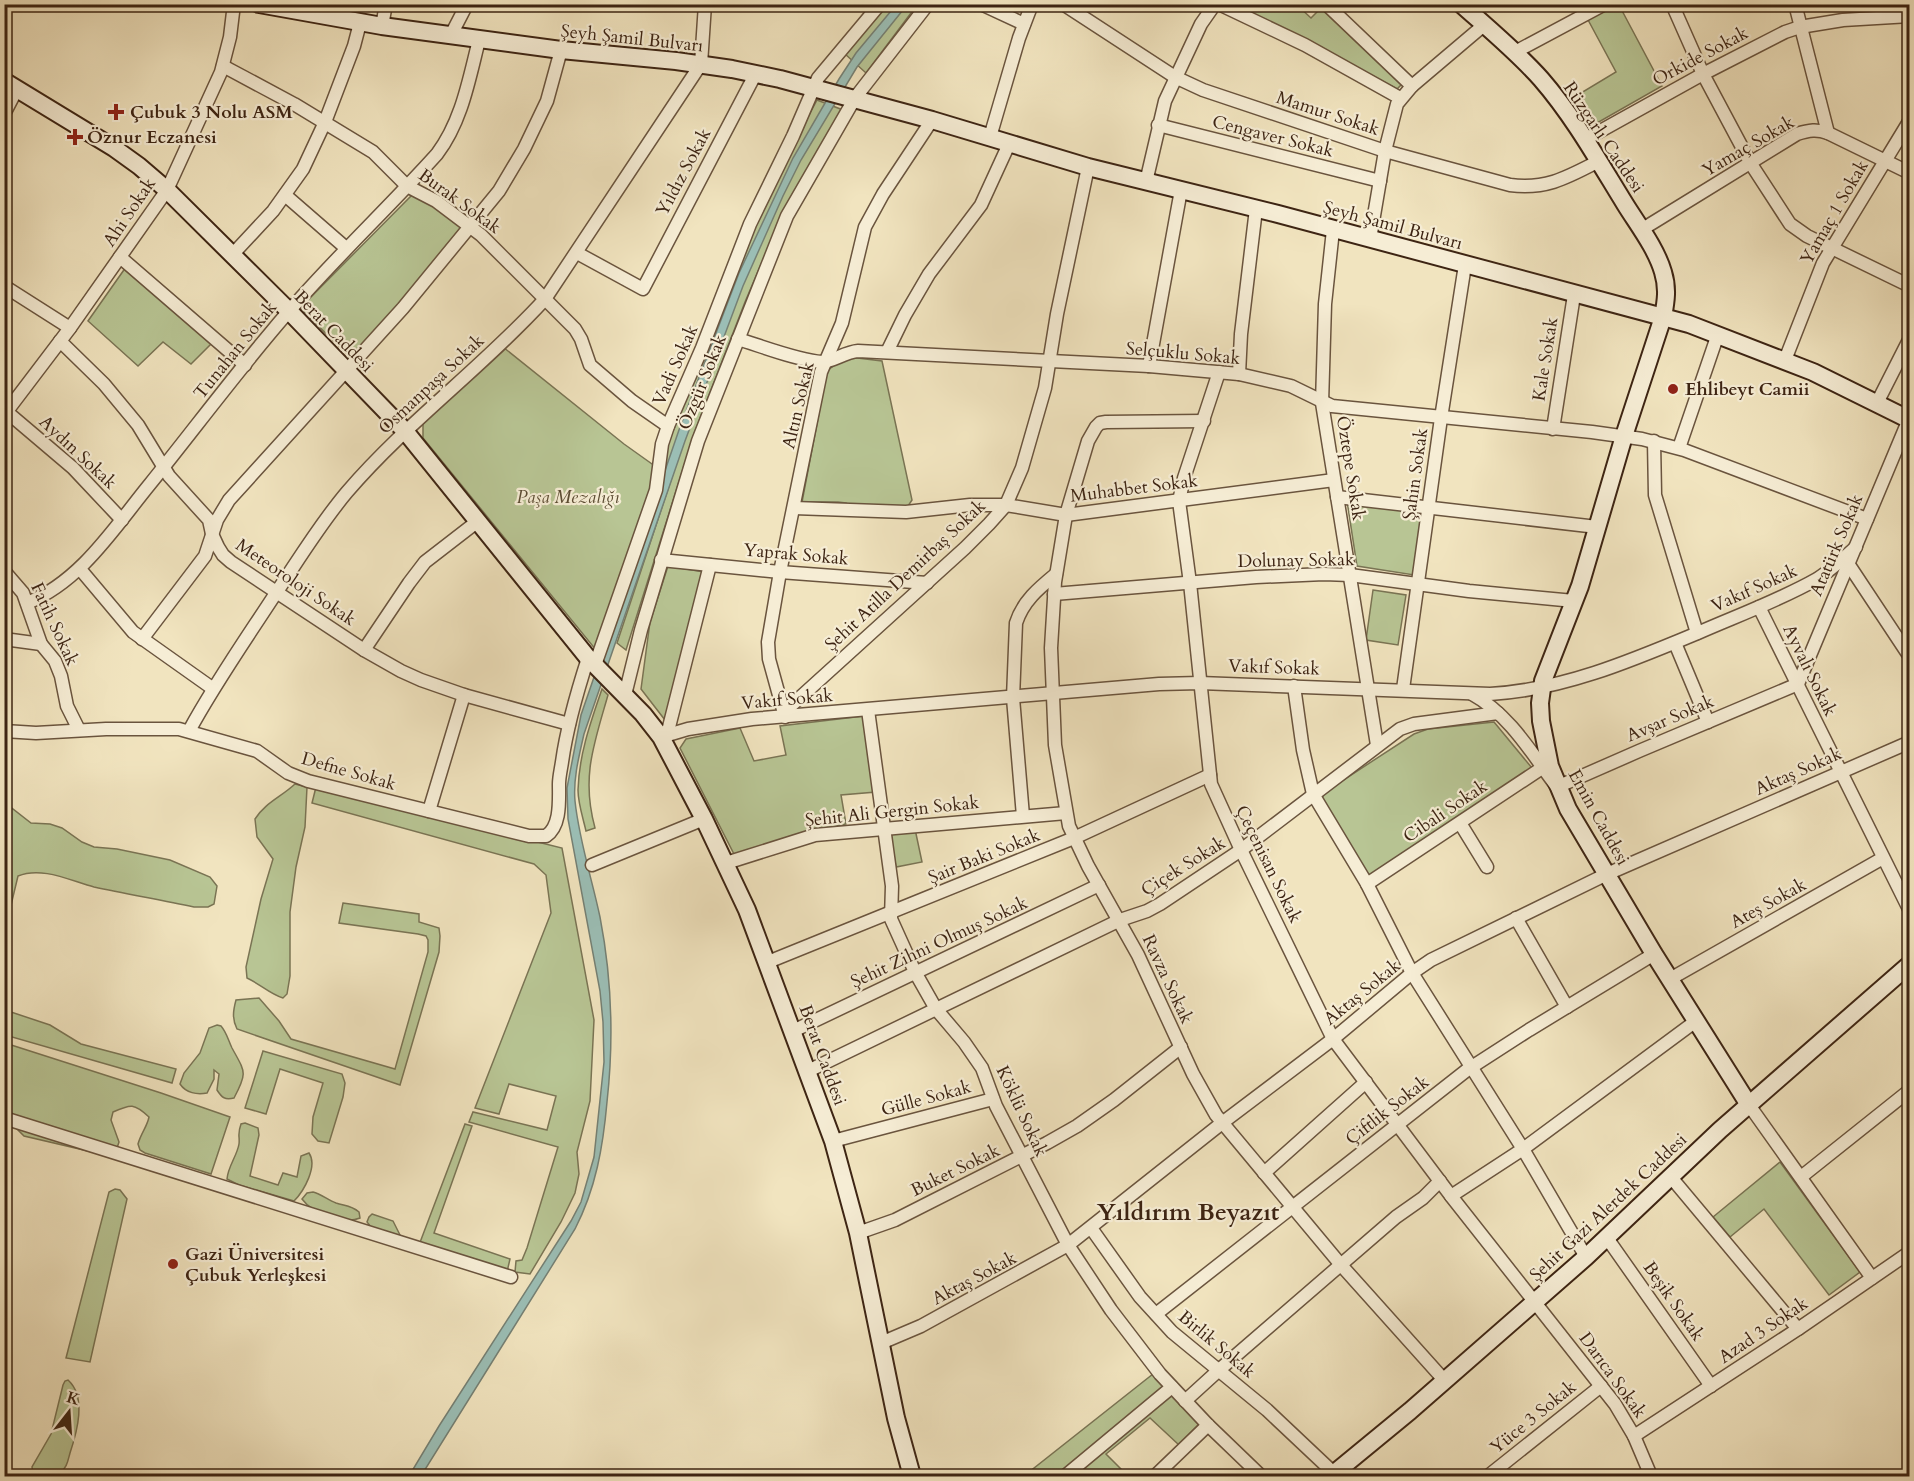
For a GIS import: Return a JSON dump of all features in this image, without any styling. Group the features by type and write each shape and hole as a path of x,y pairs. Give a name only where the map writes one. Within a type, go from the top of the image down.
{"street":[{"name":"Ahi Sokak","path":"6,414 167,190 183,159 223,66 230,37 234,4"},
{"name":"Şeyh Şamil Bulvarı","path":"259,4 360,23 479,40 700,64 756,73 818,88 1088,167 1663,317 1718,334 1785,360 1909,419"},
{"path":"382,26 386,4"},
{"path":"451,35 467,4"},
{"path":"700,64 705,4"},
{"path":"864,24 867,4"},
{"name":"Vadi Sokak","path":"546,836 553,829 558,812 559,780 569,724 656,490 662,444 668,426 702,348 750,224 818,88 818,78 880,4"},
{"name":"Özgür Sokak","path":"625,695 661,560 698,441 791,208 855,99 928,4"},
{"path":"981,4 1024,24"},
{"path":"990,137 1032,4"},
{"name":"Mamur Sokak","path":"1063,4 1175,77 1233,101 1385,151 1522,186 1539,186 1555,182 1599,161"},
{"path":"1146,182 1165,101 1201,24 1217,4 1305,45 1400,98"},
{"path":"1326,4 1412,86"},
{"name":"Rüzgarlı Caddesi","path":"1461,4 1515,52 1543,81 1586,139 1662,269 1667,298 1663,317"},
{"path":"1515,52 1605,4"},
{"path":"1672,4 1703,74 1751,164 1790,224 1807,236 1910,286"},
{"path":"1795,4 1828,133"},
{"name":"Orkide Sokak","path":"1586,139 1776,36 1800,27 1843,20 1876,11 1910,16"},
{"path":"232,255 285,195 303,169 325,122 352,53 360,23"},
{"path":"1370,239 1392,116 1400,98 1484,25"},
{"name":"Tunahan Sokak","path":"27,603 51,591 80,569 289,311 437,154 452,131 468,84 479,40"},
{"path":"142,639 205,556 217,520 230,500 403,308 499,191 524,149 547,101 561,50"},
{"name":"Osmanpaşa Sokak","path":"189,731 212,688 339,502 405,431 524,323 545,299 700,64"},
{"name":"Burak Sokak","path":"223,66 273,92 373,152 407,186 436,201 470,227 578,333 590,365 632,401 668,426"},
{"name":"Yıldız Sokak","path":"577,253 644,289 756,73"},
{"path":"4,114 11,85"},
{"name":"Berat Caddesi","path":"11,85 114,148 139,166 167,190 289,311 405,431 592,662 664,736 726,863 768,962 833,1141 858,1233 896,1418 912,1476"},
{"name":"Altın Sokak","path":"784,714 768,650 780,572 824,363 842,323 865,227 883,194 932,120"},
{"name":"Yamaç 1 Sokak","path":"1785,360 1831,248 1910,120"},
{"name":"Cengaver Sokak","path":"1158,125 1380,181"},
{"name":"Yamaç Sokak","path":"1641,230 1797,134 1817,130 1828,133 1910,173"},
{"path":"887,352 920,289 938,261 981,205 1009,144"},
{"name":"Şehit Atilla Demirbaş Sokak","path":"784,714 989,525 1006,505 1037,421 1088,167"},
{"path":"1149,366 1181,190"},
{"path":"285,195 346,248"},
{"path":"1239,374 1241,334 1256,209"},
{"name":"Öztepe Sokak","path":"1333,230 1325,304 1323,403 1366,688 1377,745"},
{"path":"120,257 245,365"},
{"name":"Şahin Sokak","path":"1403,689 1465,265"},
{"path":"4,286 70,328"},
{"name":"Kale Sokak","path":"1553,429 1574,295"},
{"name":"Emin Caddesi","path":"1663,317 1574,601 1542,687 1540,703 1545,745 1557,788 1654,954 1749,1105 1872,1278"},
{"path":"1678,448 1718,334"},
{"path":"1877,403 1910,338"},
{"path":"738,339 824,363"},
{"name":"Meteoroloji Sokak","path":"60,341 124,407 138,425 163,468 209,520 212,534 223,555 276,593 364,650 421,680 464,695 569,724"},
{"name":"Selçuklu Sokak","path":"824,363 847,352 887,352 1149,366 1239,374 1291,386 1310,394 1323,403 1364,410 1654,441 1867,519"},
{"name":"Çeçenisan Sokak","path":"1220,372 1184,478 1179,501 1206,720 1211,784 1333,1039 1451,1196 1536,1301"},
{"name":"Aydın Sokak","path":"6,414 73,468 122,520"},
{"name":"Atatürk Sokak","path":"1798,684 1909,419"},
{"name":"Ravza Sokak","path":"1204,421 1100,423 1088,441 1066,515 1054,594 1052,694 1055,746 1066,813 1074,838 1154,987 1203,1094 1222,1123 1341,1265 1445,1381"},
{"path":"1654,441 1654,485 1658,508 1697,633"},
{"name":"Muhabbet Sokak","path":"794,508 906,512 970,505 1006,505 1066,515 1334,480"},
{"path":"1337,497 1597,527"},
{"path":"364,650 425,562 478,521"},
{"name":"Vakıf Sokak","path":"664,736 723,723 784,714 868,710 1150,685 1200,683 1506,693 1542,687 1591,674 1675,643 1818,579 1856,547"},
{"name":"Yaprak Sokak","path":"661,560 927,583"},
{"path":"664,736 710,565"},
{"path":"1849,565 1910,657"},
{"path":"80,569 127,626 212,688"},
{"name":"Fatih Sokak","path":"4,570 19,586 27,603 40,644 57,667 67,706 79,730"},
{"path":"1023,816 1013,698 1015,632 1019,615 1029,599 1056,574"},
{"name":"Dolunay Sokak","path":"1054,594 1256,577 1350,575 1417,585 1574,601"},
{"name":"Ayvalı Sokak","path":"1759,607 1910,911"},
{"path":"4,639 40,644"},
{"path":"1675,643 1708,722"},
{"name":"Avşar Sokak","path":"1557,788 1798,684"},
{"path":"1294,686 1303,750 1313,794 1367,884 1412,973 1523,1149 1586,1257"},
{"path":"1471,693 1498,712 1557,788"},
{"path":"429,812 464,695"},
{"name":"Köklü Sokak","path":"868,710 892,886 890,913 896,933 915,972 936,1009 977,1060 993,1099 1068,1245 1124,1329 1185,1401 1261,1476"},
{"name":"Çiçek Sokak","path":"808,1071 1120,920 1160,904 1241,850 1400,729 1414,724 1498,712"},
{"name":"Defne Sokak","path":"4,731 36,733 79,730 169,729 189,731 257,751 288,773 308,781 529,836 546,836"},
{"name":"Aktaş Sokak","path":"880,1343 921,1326 1068,1245 1431,960 1607,874 1910,742"},
{"name":"Cibali Sokak","path":"1367,884 1542,768"},
{"name":"Şair Baki Sokak","path":"768,962 1074,838 1210,776"},
{"name":"Şehit Ali Gergin Sokak","path":"726,863 806,837 1066,813"},
{"path":"592,865 704,819"},
{"path":"1460,823 1487,867"},
{"name":"Ateş Sokak","path":"1670,979 1883,858"},
{"name":"Şehit Zihni Olmuş Sokak","path":"793,1031 1099,885"},
{"path":"1516,918 1567,1007"},
{"name":"Çiftlik Sokak","path":"1156,1314 1471,1068 1504,1045 1654,954"},
{"name":"Şehit Gazi Alerdek Caddesi","path":"1334,1476 1586,1257 1670,1176 1910,964"},
{"path":"1451,1196 1523,1149 1696,1021"},
{"name":"Buket Sokak","path":"858,1233 895,1220 1023,1157 1077,1126 1114,1100 1180,1047"},
{"path":"1264,1173 1366,1082"},
{"path":"1801,1177 1910,1090"},
{"name":"Gülle Sokak","path":"833,1141 993,1099"},
{"path":"4,1118 511,1277"},
{"path":"1670,1176 1798,1329"},
{"path":"1185,1401 1396,1216 1424,1198 1440,1181"},
{"name":"Birlik Sokak","path":"1091,1228 1140,1297 1172,1332 1267,1410 1334,1476"},
{"name":"Beşik Sokak","path":"1607,1238 1711,1386"},
{"name":"Azad 3 Sokak","path":"1634,1436 1798,1329 1910,1252"},
{"name":"Darıca Sokak","path":"1536,1301 1625,1418 1651,1476"},
{"name":"Yüce 3 Sokak","path":"1488,1476 1601,1386"},
{"path":"1065,1476 1172,1387"},
{"path":"1155,1476 1208,1425"}],"green space":[{"path":"885,5 917,5 866,73 845,54"},
{"path":"1232,5 1297,5 1311,18 1322,7 1404,82 1397,89 1304,39"},
{"path":"1619,5 1662,86 1590,127 1571,99 1616,72 1587,18"},
{"path":"817,100 843,110 786,206 745,302 694,434 626,650 617,643 673,474 661,469 668,436 775,179"},
{"path":"414,193 467,227 352,359 300,308"},
{"path":"126,267 211,344 191,364 163,342 138,366 88,321"},
{"name":"Paşa Mezalığı","path":"503,347 624,444 659,469 596,650 423,438 423,424"},
{"path":"849,357 882,361 912,500 908,506 856,508 838,502 802,502 827,371"},
{"path":"1347,501 1422,510 1414,575 1357,566"},
{"path":"668,566 704,572 665,720 641,689 650,622"},
{"path":"1373,590 1406,595 1398,645 1366,640"},
{"path":"602,689 608,695 594,745 589,776 589,793 595,828 586,831 579,800 579,777 586,738"},
{"path":"864,716 876,792 841,795 846,824 804,833 735,856 680,748 686,739 740,728 754,761 786,755 780,726"},
{"path":"1494,722 1532,768 1369,876 1322,798 1325,792 1414,734 1428,729"},
{"path":"295,784 307,787 305,827 296,867 290,912 290,976 287,994 283,998 247,978 246,967 261,899 273,859 257,837 255,819 268,804"},
{"path":"316,787 562,848 594,1020 590,1101 577,1152 579,1174 575,1193 561,1222 530,1274 515,1272 516,1261 522,1260 527,1248 558,1147 469,1122 473,1112 547,1130 556,1096 509,1084 499,1114 475,1108 551,913 546,875 534,864 312,803"},
{"path":"5,795 8,805 31,823 50,824 62,828 82,842 94,847 117,849 170,860 210,877 217,886 214,904 208,907 194,907 94,887 47,874 27,873 18,876 5,930"},
{"path":"915,829 922,862 896,867 890,832"},
{"path":"343,903 419,914 419,922 439,928 439,952 400,1085 237,1029 235,1025 236,1000 259,998 291,1039 395,1069 428,952 428,940 426,936 418,934 339,923"},
{"path":"5,1010 50,1025 81,1044 176,1069 172,1083 5,1035"},
{"path":"217,1025 225,1031 243,1072 234,1098 222,1097 219,1093 217,1090 219,1074 214,1070 214,1079 207,1093 192,1093 180,1084 184,1073 200,1053 209,1028"},
{"path":"5,1043 230,1117 211,1174 140,1150 138,1144 149,1117 140,1109 132,1106 113,1112 111,1120 119,1142 114,1157 24,1136 17,1129 5,1108"},
{"path":"263,1051 342,1074 345,1083 343,1097 329,1143 318,1141 312,1134 313,1117 323,1083 280,1069 266,1114 245,1108"},
{"path":"245,1123 258,1128 259,1135 250,1176 278,1185 283,1173 297,1177 301,1156 309,1153 311,1171 306,1185 294,1201 239,1185 227,1179 238,1148 241,1124"},
{"path":"465,1124 472,1126 434,1233 510,1259 507,1272 419,1245"},
{"path":"1780,1162 1860,1272 1829,1295 1764,1209 1730,1237 1713,1217"},
{"path":"115,1189 120,1190 127,1199 90,1362 66,1358 109,1192"},
{"path":"313,1192 353,1208 359,1212 360,1218 337,1219 313,1209 302,1199 307,1193"},
{"path":"372,1214 393,1221 400,1235 396,1238 374,1231 367,1222"},
{"path":"1153,1374 1199,1424 1179,1445 1150,1418 1106,1454 1128,1476 1024,1476"},
{"path":"68,1380 77,1396 79,1415 68,1461 58,1475 37,1476 33,1473 32,1467 51,1434 63,1385"}],"water":[{"path":"896,5 907,5 857,67 801,160 743,286 685,441 584,734 578,759 575,801 579,830 604,940 611,1032 603,1135 593,1183 575,1229 421,1476 409,1476 581,1202 594,1157 604,1062 600,991 568,819 567,788 581,715 680,427 739,273 793,158 839,79 856,53"}],"place":[{"name":"Çubuk 3 Nolu ASM","path":"116,112"},
{"name":"Öznur Eczanesi","path":"75,137"},
{"name":"Ehlibeyt Camii","path":"1673,389"},
{"name":"Gazi Üniversitesi Çubuk Yerleşkesi","path":"173,1264"}],"district":[{"name":"Yıldırım Beyazıt","path":"1188,1212"}]}
